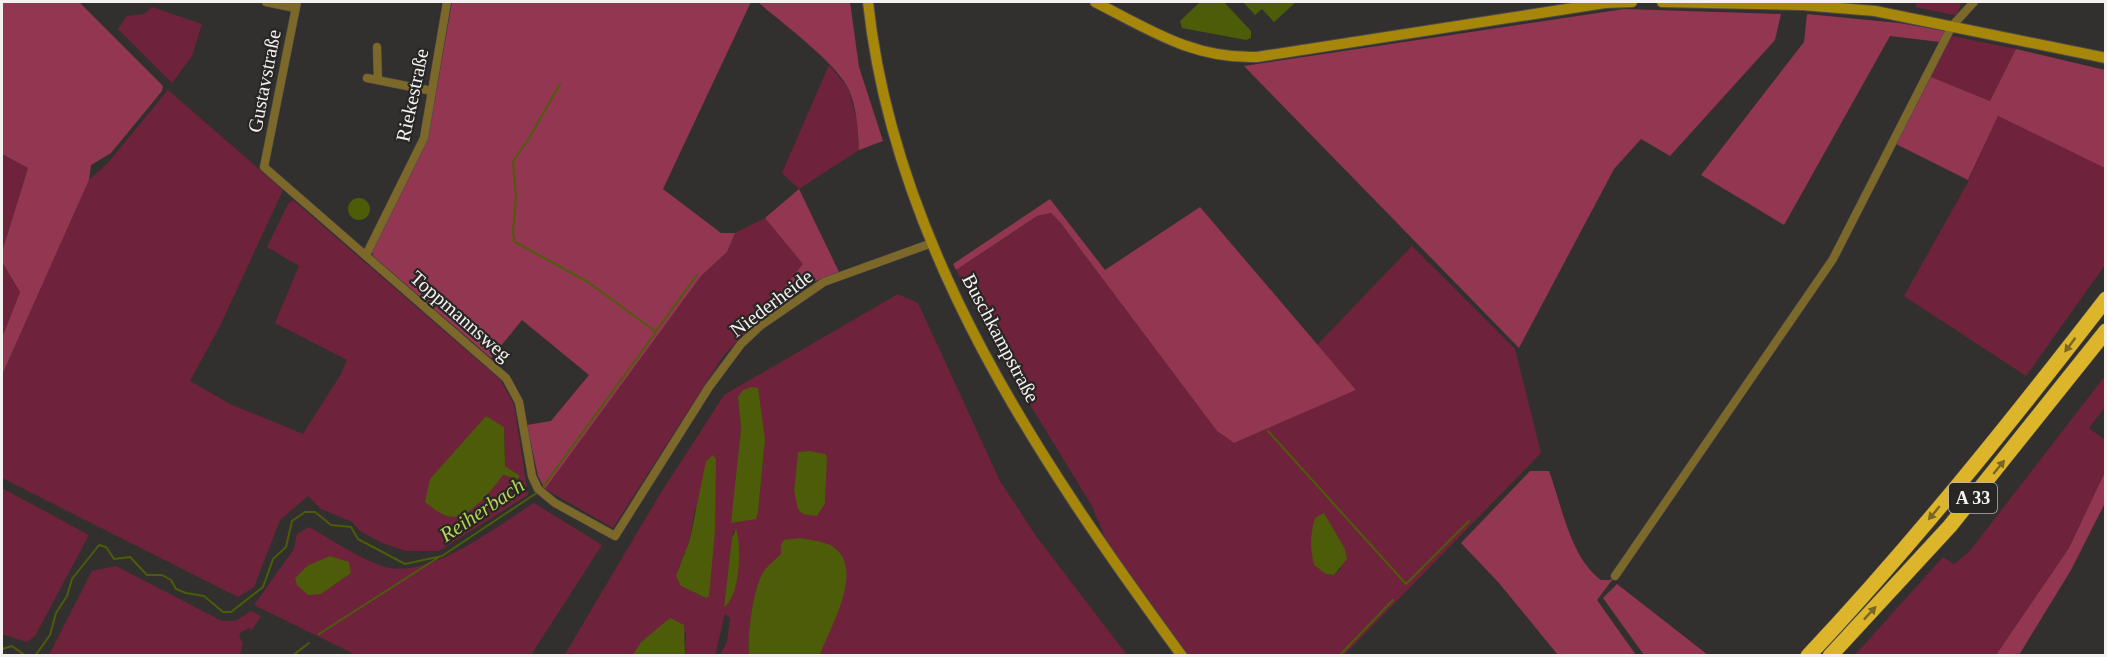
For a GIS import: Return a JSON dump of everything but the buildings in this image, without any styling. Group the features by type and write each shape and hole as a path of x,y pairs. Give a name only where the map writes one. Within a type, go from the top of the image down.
{"highway":[{"name":"A 33","path":"1808,656 1866,594 1968,473 2106,299"},
{"name":"A 33","path":"1830,656 1950,526 2106,331"}],"street":[{"path":"266,2 296,5"},
{"name":"Riekestraße","path":"366,255 424,138 447,2"},
{"name":"Buschkampstraße","path":"868,2 883,92 902,160 932,243 963,312 1047,460 1109,556 1182,656"},
{"path":"1095,2 1174,43 1207,54 1232,58 1257,57 1581,6 1632,2"},
{"path":"1662,2 1846,7 2106,58"},
{"path":"1616,576 1833,259 1952,27 1974,2"},
{"name":"Gustavstraße","path":"264,168 296,5"},
{"path":"377,47 378,80"},
{"path":"367,78 432,91"},
{"name":"Toppmannsweg","path":"264,168 506,378 519,402 532,476 538,489 545,496 615,536"},
{"name":"Niederheide","path":"615,536 716,377 741,344 760,327 824,282 932,243"}],"shaded area":[{"path":"2,2 79,2 163,86 162,91 111,153 91,165 89,180 2,375 2,338 20,292 2,262 2,252 28,168 2,154"},
{"path":"452,2 751,2 663,189 721,233 735,233 727,252 701,276 545,489 538,476 527,425 551,421 589,375 522,320 491,358 373,256 372,251 428,138"},
{"path":"758,2 850,2 859,67 883,141 859,150 854,105 843,80 821,56"},
{"path":"1200,2 1224,2 1251,31 1251,38 1246,40 1182,28 1180,21"},
{"path":"1243,2 1296,2 1274,22 1262,9 1255,15"},
{"path":"1917,2 1961,2 1958,13 1954,15 1915,7"},
{"path":"152,7 202,24 192,56 172,83 118,29 127,16 144,14"},
{"path":"1624,9 1781,14 1775,40 1670,156 1641,139 1614,169 1519,348 1244,66"},
{"path":"1807,14 1899,23 1945,31 1940,42 1890,36 1784,225 1701,175 1804,42"},
{"path":"1952,36 2016,49 1990,101 1931,77"},
{"path":"2016,49 2105,70 2105,168 1998,116 1968,180 1896,144 1931,77 1990,101"},
{"path":"829,65 848,88 857,121 859,150 799,189 782,173"},
{"path":"168,90 283,190 220,326 190,381 230,404 303,434 341,374 347,360 275,323 299,266 267,247 288,204 293,200 503,382 501,381 514,405 528,495 439,551 406,551 382,543 360,531 352,522 321,509 308,496 280,520 254,587 238,597 2,478 2,375 89,180 107,164","holes":["504,427 505,466 517,479 503,475 478,503"]},
{"path":"1998,116 2105,168 2105,265 2026,376 1904,296 1967,184"},
{"path":"2,154 28,168 2,252"},
{"path":"799,189 839,272 808,284 753,325 803,264 765,218"},
{"path":"359,198 367,201 370,209 367,217 359,220 351,217 348,209 351,201"},
{"path":"1050,199 1105,270 1200,207 1356,390 1234,443 1217,431 1051,213 1037,216 956,270 953,264"},
{"path":"1051,213 1060,222 1217,431 1234,443 1356,390 1317,345 1412,246 1515,349 1541,453 1344,655 1188,655 1107,542 1092,506 998,352 956,270 1037,216","holes":["1324,513 1332,528 1341,569 1334,575 1327,574 1314,565"]},
{"path":"765,218 804,264 753,325 724,355 613,528 545,489 701,276 727,252 735,233"},
{"path":"2,262 20,292 2,338"},
{"path":"898,294 918,303 1000,481 1036,536 1127,655 820,655 822,650 781,545 782,554 764,571 757,588 750,624 749,655 720,655 727,642 730,618 725,614 715,655 685,655 686,633 664,624 641,642 633,655 564,656 657,499 724,395","holes":["738,397 765,440 758,512 742,521 732,523 741,429","803,451 826,477 825,503 794,491 798,453","695,507 706,598 681,586 678,570 690,539","733,531 737,531 736,579 724,607"]},
{"path":"2105,376 2105,407 2089,428 2105,440 2105,472 2069,548 1996,655 1854,656 1943,557 1954,564 1969,552"},
{"path":"758,388 765,440 758,512 756,519 731,523 741,429 738,397 743,390"},
{"path":"486,416 504,427 505,466 520,476 517,479 503,475 475,507 461,516 450,517 442,514 425,502 430,479"},
{"path":"809,451 825,454 827,457 825,503 817,516 803,514 798,509 794,491 798,452"},
{"path":"713,455 716,459 715,531 709,596 706,598 681,586 676,576 690,539 706,461"},
{"path":"1530,471 1549,471 1574,545 1590,570 1601,580 1610,580 1616,575 1597,600 1636,655 1558,655 1499,583 1461,543"},
{"path":"2105,472 2105,503 2071,570 2019,655 1996,655 2069,548"},
{"path":"2,488 89,535 35,636 27,642 2,634"},
{"path":"534,503 602,545 531,655 356,655 254,605 294,549 297,534 309,527 373,562 400,569 420,566 461,549"},
{"path":"1324,513 1345,549 1347,559 1334,575 1326,574 1314,565 1313,559 1311,542 1313,524 1315,518"},
{"path":"736,529 739,547 738,571 733,593 724,607 732,538"},
{"path":"800,538 832,546 842,556 846,569 846,583 842,599 820,655 749,655 752,612 760,578 781,554 781,545 784,540"},
{"path":"330,556 349,562 351,573 321,594 308,595 297,585 295,578 307,566"},
{"path":"116,566 222,621 235,621 251,611 261,616 252,630 249,628 241,632 239,637 243,643 240,655 49,655 92,571"},
{"path":"1617,584 1708,655 1644,655 1603,598"},
{"path":"670,618 684,625 685,655 633,655 641,642"}],"waterway":[{"name":"Reiherbach","path":"542,488 656,332 588,282 515,242 513,233 516,197 513,161 528,140 560,84"},
{"path":"656,331 697,275"},
{"path":"1268,431 1406,584 1469,521"},
{"name":"Reiherbach","path":"35,656 50,635 56,613 67,596 72,579 99,545 106,547 114,559 130,557 147,575 162,575 171,580 176,589 204,596 223,612 231,612 263,587 273,559 286,547 292,521 305,512 315,512 331,525 351,527 358,539 405,564 442,556 538,492"},
{"path":"319,634 439,557"},
{"path":"1339,656 1393,600"},
{"path":"292,656 309,643"},
{"name":"Reiherbach","path":"2,649 12,646 26,656"}]}
